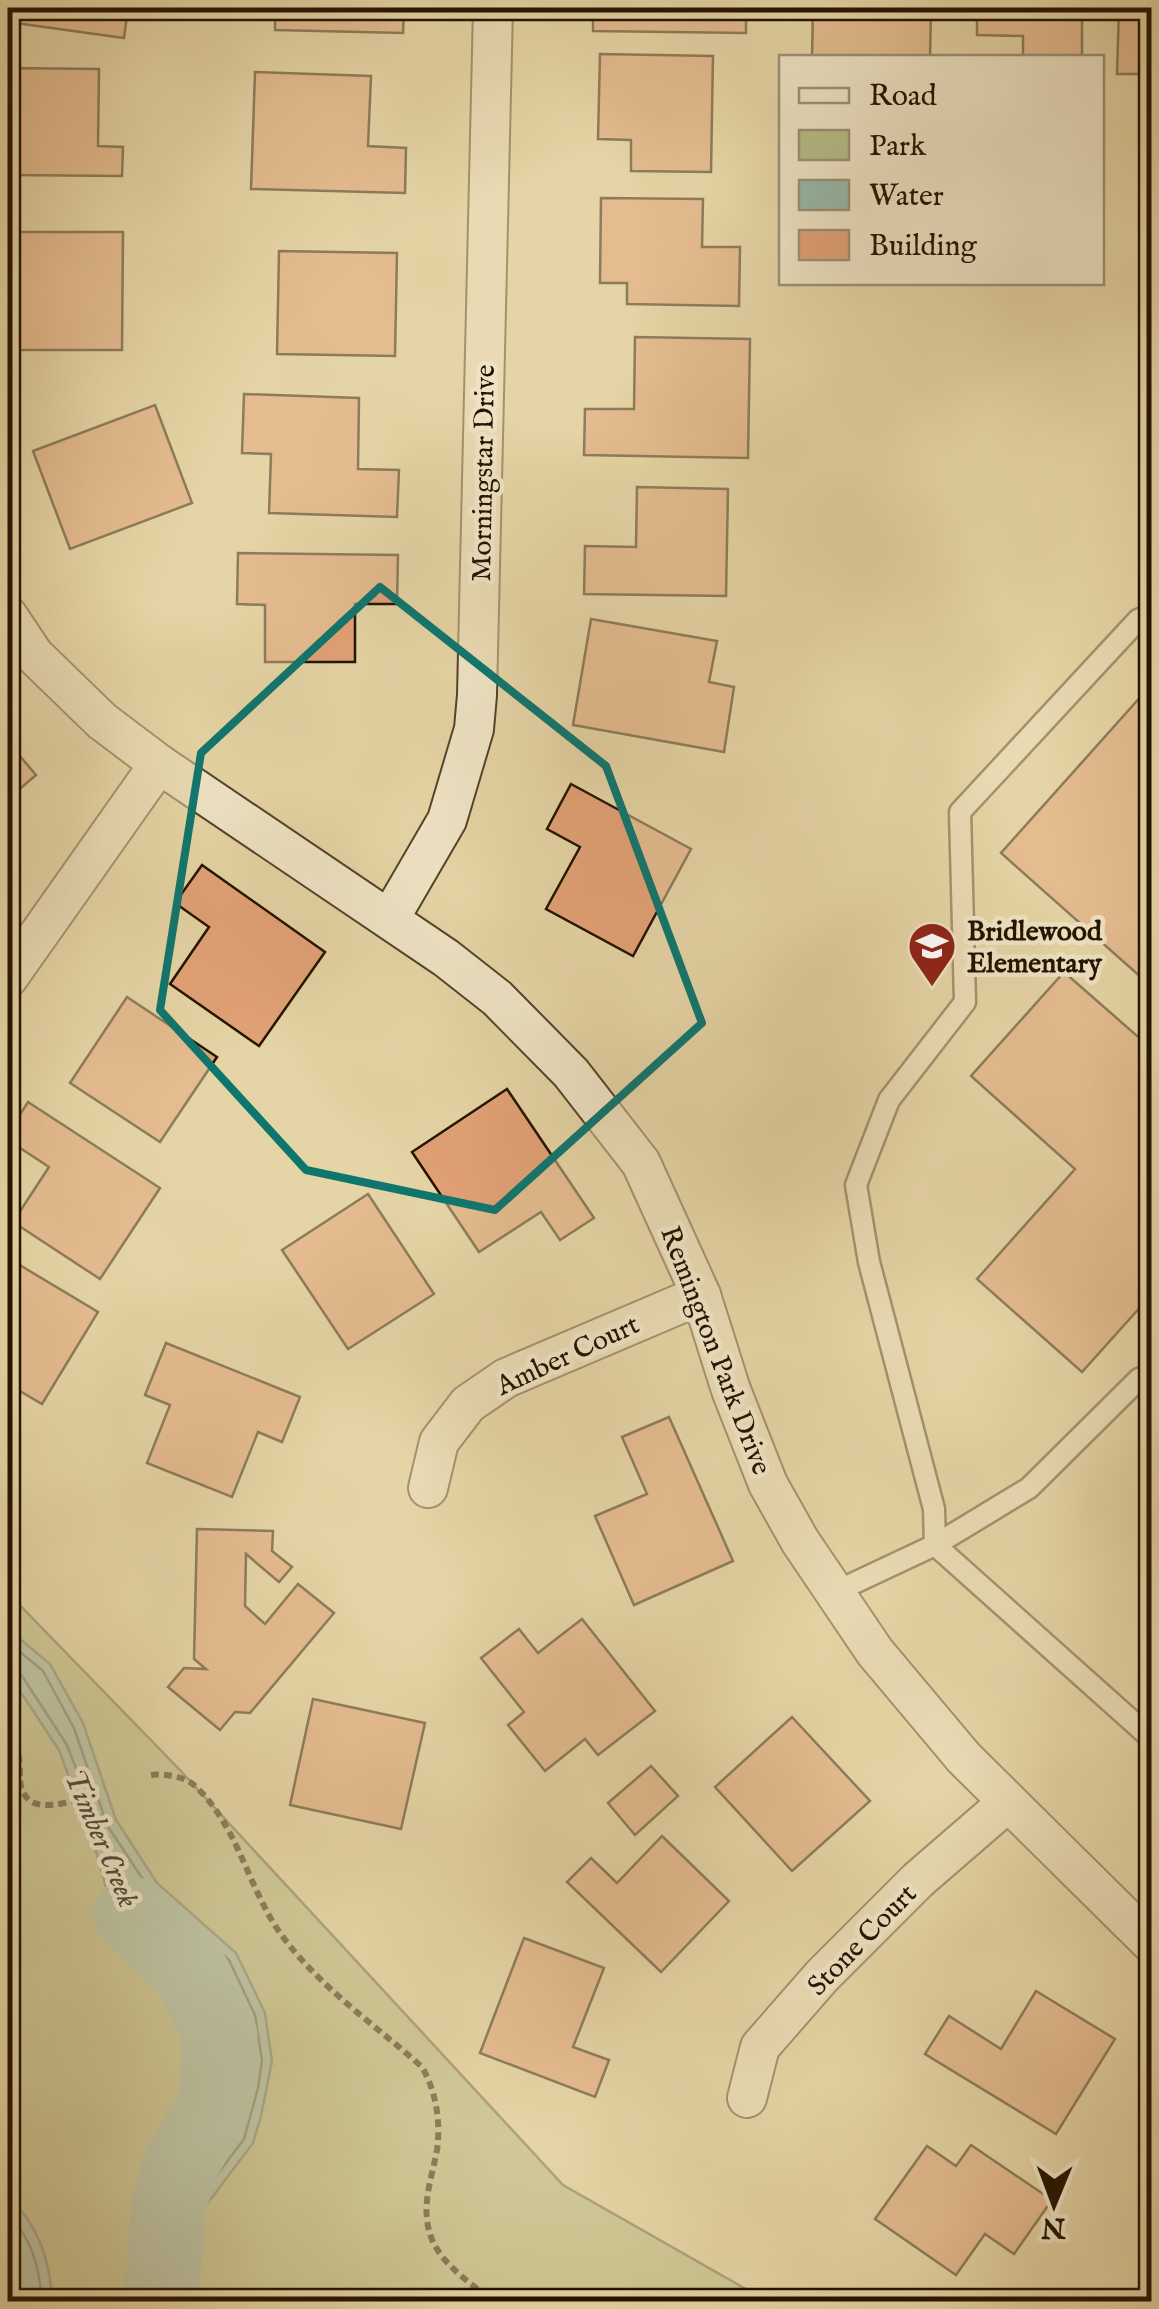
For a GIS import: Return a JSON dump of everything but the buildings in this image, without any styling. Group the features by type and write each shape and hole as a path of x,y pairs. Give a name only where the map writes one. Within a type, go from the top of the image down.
{"street":[{"name":"Morningstar Drive","path":"390,918 447,820 474,729 492,8"},
{"name":"Remington Park Drive","path":"8,616 34,655 102,721 159,764 390,918 498,998 571,1073 641,1163 701,1294 768,1484 800,1541 875,1652 964,1758 1152,1944"},
{"path":"8,978 159,764"},
{"name":"Amber Court","path":"428,1488 439,1442 468,1404 506,1378 701,1294"},
{"name":"Stone Court","path":"747,2098 760,2046 822,1976 918,1880 1007,1803"}],"lane":[{"path":"1152,614 1138,620 960,812 964,1002 889,1100 856,1185 869,1262 934,1509 935,1545 1152,1739"},
{"path":"835,1592 935,1545 1030,1488 1139,1379 1152,1374"}],"path":[{"path":"8,1731 18,1753 24,1797 44,1806 77,1800"},
{"path":"151,1775 191,1782 232,1836 276,1927 300,1959 332,1992 422,2067 430,2081 438,2117 438,2144 425,2202 428,2225 434,2244 447,2262 494,2302"}],"highlighted area":[{"path":"380,587 606,766 702,1023 495,1210 306,1170 160,1010 201,753"}],"green space":[{"path":"8,1593 178,1768 563,2185 767,2301 8,2301"}],"water":[{"path":"8,1629 50,1664 83,1723 116,1820 157,1883 236,1953 265,2013 272,2061 261,2116 253,2143 195,2220 186,2246 183,2301 127,2301 140,2191 160,2169 196,2146 221,2115 230,2085 228,2052 209,1999 114,1918 97,1854 59,1750 8,1676"},
{"path":"8,2195 40,2244 52,2301 8,2301"}],"waterway":[{"name":"Timber Creek","path":"131,1914 191,1972 220,2036 212,2110 178,2169 168,2212 161,2302"}],"place":[{"name":"Bridlewood Elementary","path":"932,988"}]}
